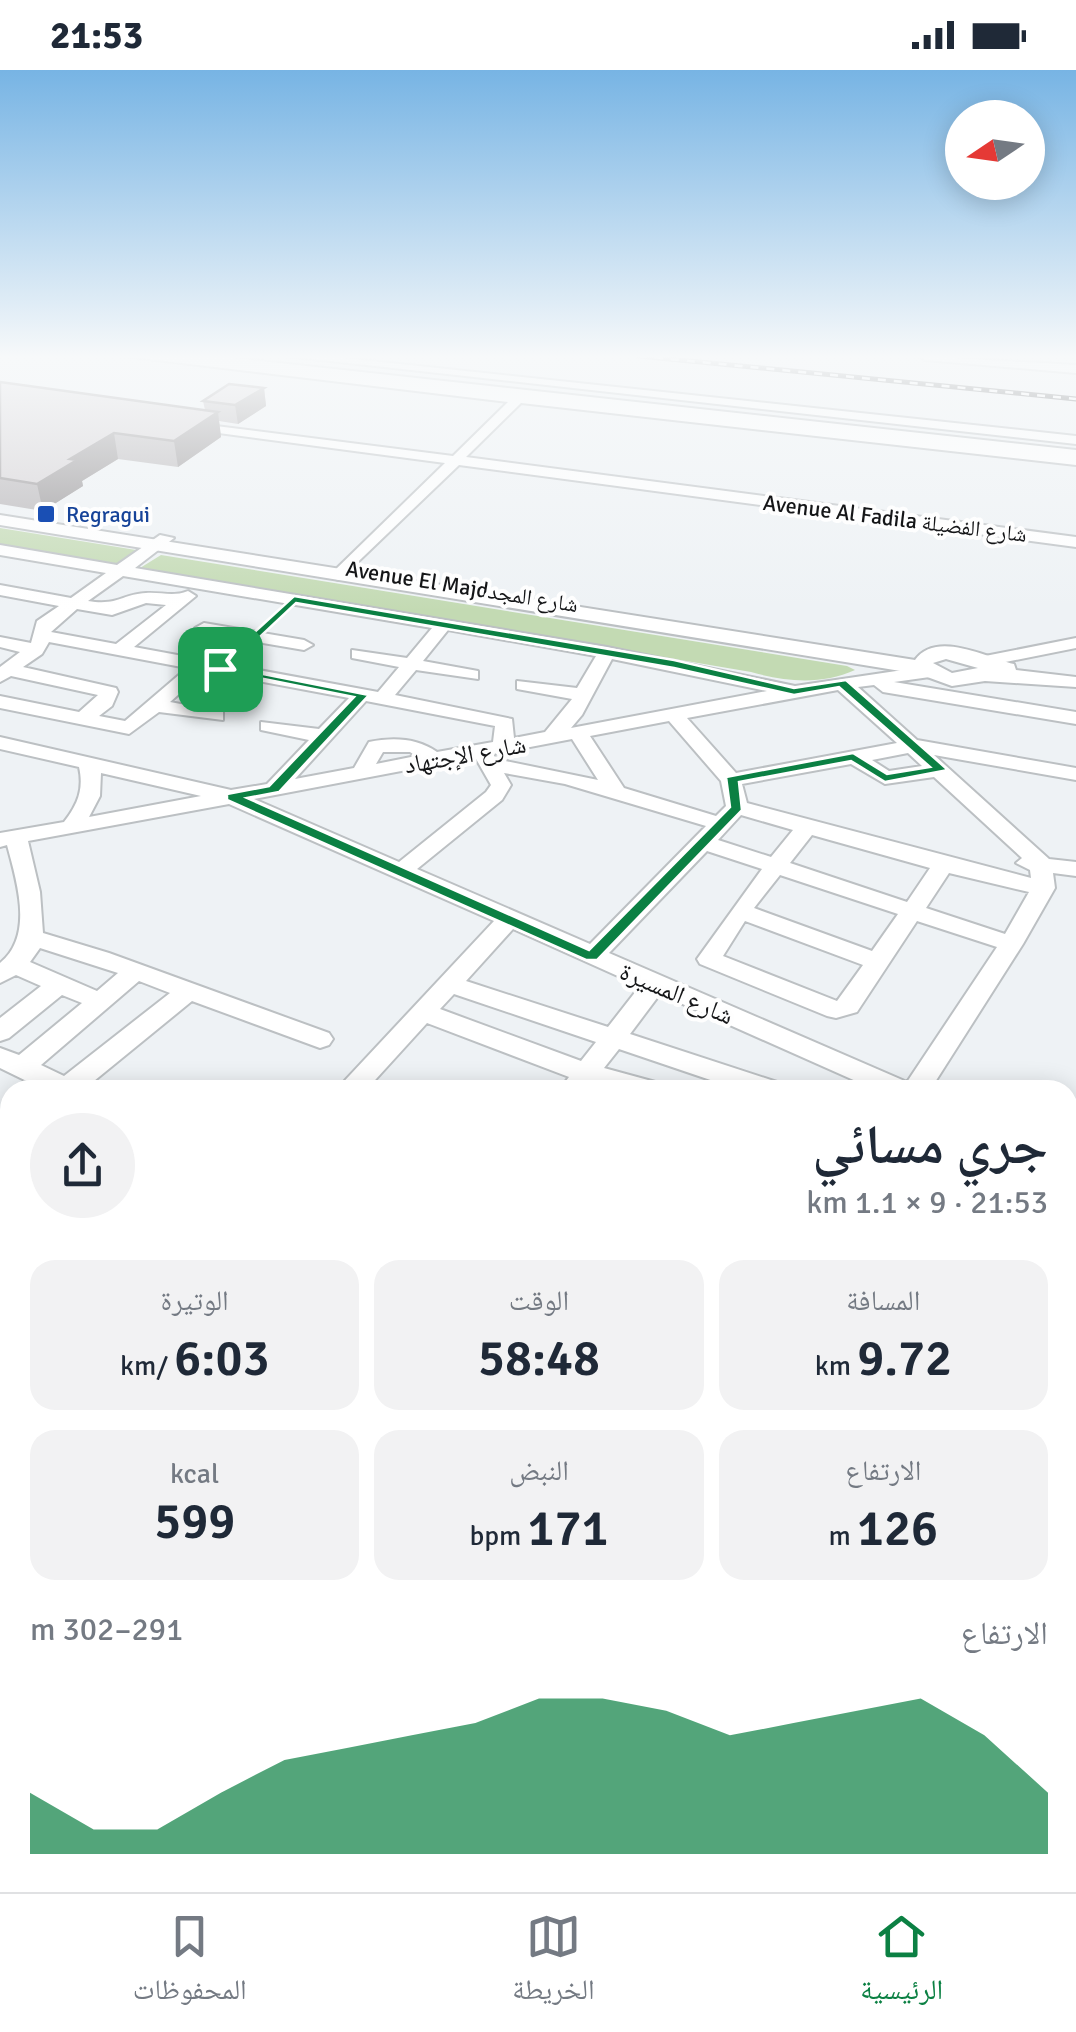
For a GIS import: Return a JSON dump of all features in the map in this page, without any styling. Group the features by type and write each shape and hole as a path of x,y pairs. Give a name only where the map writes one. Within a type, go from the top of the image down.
{"main road":[{"path":"937,441 1076,455"},
{"path":"958,441 1076,455"},
{"name":"Avenue El Majdشارع المجد","path":"0,512 161,542"},
{"name":"Avenue El Majdشارع المجد","path":"0,520 252,556 927,666 958,680 981,667 1073,682"}],"street":[{"name":"Avenue Al Fadila شارع الفضيلة","path":"310,441 1076,542"},
{"path":"343,571 473,441"},
{"path":"4,673 38,642 40,628 161,542"},
{"path":"0,550 203,584 273,618 304,645"},
{"path":"120,650 203,584"},
{"path":"0,590 112,610 144,598 182,601"},
{"path":"0,702 129,728 273,618"},
{"path":"204,628 273,618 444,624 607,652 794,692"},
{"path":"7,969 23,956 32,938 23,856 5,835 77,819 274,789 322,736 411,663 444,624"},
{"path":"0,642 120,650 564,734 616,792"},
{"path":"981,667 1076,643"},
{"path":"564,734 607,652"},
{"path":"358,654 472,675"},
{"name":"شارع الإجتهاد","path":"274,789 361,773 376,746 415,746 434,760 491,754 564,734 927,666"},
{"path":"4,673 109,692 105,702 85,718"},
{"path":"848,682 1076,718"},
{"path":"848,682 1042,863 1042,888 1011,944 923,1080"},
{"path":"524,685 583,695"},
{"path":"157,706 216,716"},
{"path":"591,957 729,815 731,780 673,714"},
{"path":"400,871 495,796 500,785 491,754 505,723"},
{"path":"268,726 322,736"},
{"name":"شارع المسيرة","path":"0,744 232,797 878,1080"},
{"path":"731,780 915,746 1076,774"},
{"path":"491,754 616,792 806,828 1042,888"},
{"path":"853,756 885,778 941,770"},
{"path":"77,819 92,797 93,781 87,762"},
{"path":"806,828 740,910 709,959 836,1010 848,1006 943,865"},
{"path":"703,842 1011,944"},
{"path":"972,870 1042,863 1076,869"},
{"path":"740,910 878,962"},
{"path":"359,1080 508,920"},
{"path":"32,938 136,971 320,1039"},
{"path":"7,969 59,984 101,1002"},
{"path":"11,1062 101,1002 136,971"},
{"path":"0,1032 59,984"},
{"path":"450,984 740,1080"},
{"path":"581,1080 655,984"},
{"path":"78,1080 190,990"},
{"path":"423,1012 576,1080"},
{"path":"11,1062 48,1080"}],"green space":[{"path":"0,528 136,550 116,564 0,545"},
{"path":"161,555 855,670 817,680 777,678 140,568"}],"building":[{"path":"0,441 100,441 37,484 0,478"}],"place":[{"name":"Regragui","path":"46,514"}],"route":[{"path":"294,600 674,664 794,692 842,682 941,770 885,778 853,756 731,780 737,807 591,957 232,797 274,789 362,695 220,669 294,600"}]}
